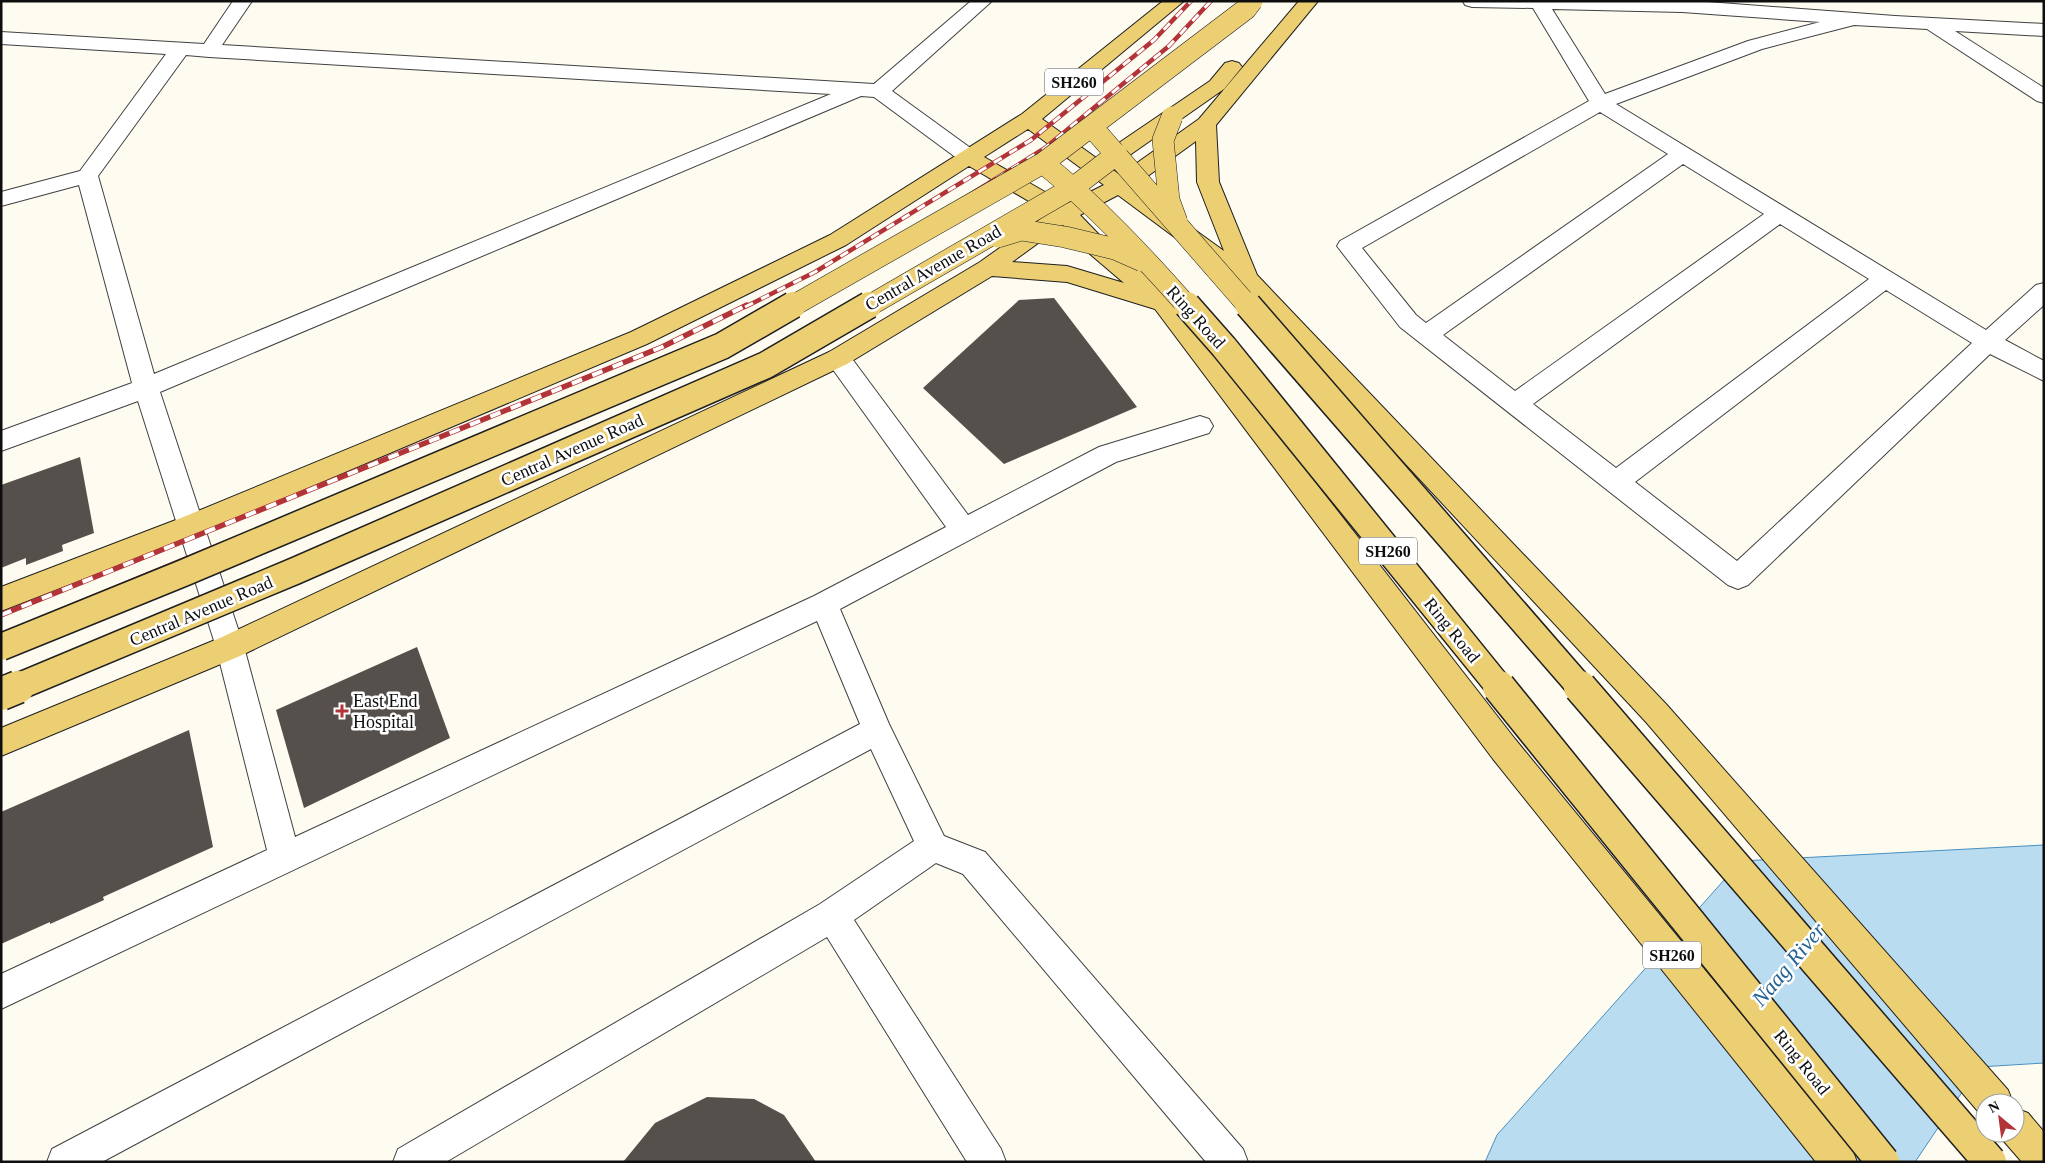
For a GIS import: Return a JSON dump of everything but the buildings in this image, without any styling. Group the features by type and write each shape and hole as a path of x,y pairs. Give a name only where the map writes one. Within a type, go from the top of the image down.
{"main road":[{"name":"SH260","path":"969,157 1029,119 1175,1"},
{"name":"SH260","path":"1042,163 1092,127 1246,8 1252,1"},
{"path":"1116,154 1217,86 1288,1"},
{"name":"Central Avenue Road","path":"1,742 230,647 838,358 988,268 1065,214 1119,186 1206,124 1309,1"},
{"path":"1172,117 1163,140 1169,200 1178,226"},
{"path":"1029,119 1247,279 1656,713 1986,1093"},
{"path":"1206,124 1208,182 1247,279"},
{"path":"1092,127 1420,501 1990,1162"},
{"name":"Central Avenue Road","path":"1,694 295,571 766,365 1074,187 1116,154"},
{"path":"1,599 190,526 639,338 838,240 969,157"},
{"name":"Ring Road","path":"969,157 1065,214 1098,248 1163,303 1504,749 1839,1162"},
{"name":"Central Avenue Road","path":"1,647 181,574 722,346 1042,163"},
{"name":"Ring Road","path":"1042,163 1074,187 1108,220 1224,347 1883,1162"},
{"path":"974,244 1021,230 1065,237 1115,249 1148,264"},
{"path":"988,268 1067,274 1163,303"}],"street":[{"path":"208,50 243,1"},
{"path":"1,441 146,388 870,90 983,1"},
{"path":"1472,1 1682,6 1853,19 2044,30"},
{"path":"1540,4 1600,103 1988,342 2044,372"},
{"path":"1853,19 1755,45 1600,103 1348,246 1408,321 1738,577 2044,291"},
{"path":"1931,24 2044,97"},
{"path":"1,38 870,90 969,157"},
{"path":"1,199 87,176 180,49"},
{"path":"1426,335 1683,154"},
{"path":"87,176 146,388 230,647 285,858"},
{"path":"1515,404 1779,214"},
{"path":"1616,482 1885,279"},
{"path":"838,358 964,530"},
{"path":"1,992 824,604 1108,454 1200,426"},
{"path":"824,604 877,730 933,847 974,863 1230,1162"},
{"path":"65,1162 877,730"},
{"path":"411,1162 832,916 933,847"},
{"path":"832,916 988,1162"}],"water":[{"name":"Naag River","path":"2044,845 2044,1063 1979,1067 1915,1162 1485,1162 1497,1135 1741,861"}],"railway":[{"path":"745,307 815,272 1031,140 1154,40 1191,1"},
{"path":"780,307 828,283 1045,148 1169,46 1211,1"},
{"path":"1,615 662,347 747,305"},
{"path":"1,635 671,360 783,305"}],"place":[{"name":"East End Hospital","path":"342,711"}]}
